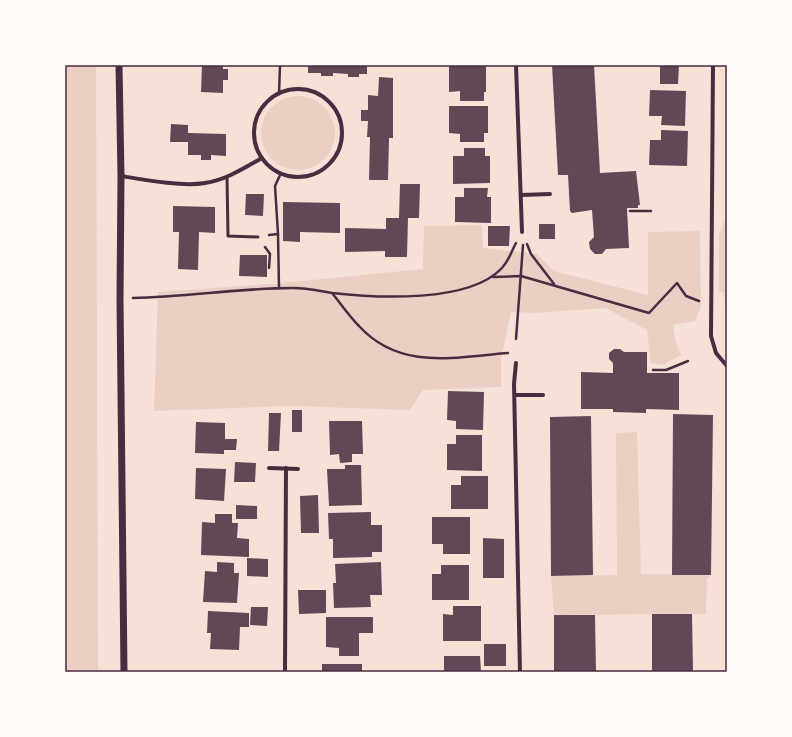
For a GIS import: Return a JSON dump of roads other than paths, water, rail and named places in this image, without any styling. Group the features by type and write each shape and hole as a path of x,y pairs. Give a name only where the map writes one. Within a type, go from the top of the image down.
{"street":[{"path":"119,65 122,176 120,299 124,672"},
{"path":"516,65 522,232"},
{"path":"713,65 710,336 716,353 727,366"},
{"path":"301,89 309,91 324,98 330,103 339,116 342,132 340,148 332,162 326,168 312,175 292,177 273,169 262,158 258,151 254,135 257,119 265,105 279,94 301,89"},
{"path":"122,176 205,184 227,177 262,158"},
{"path":"521,195 550,194"},
{"path":"516,363 515,395 520,672"},
{"path":"515,395 543,395"},
{"path":"269,468 298,469"},
{"path":"285,672 286,468"}],"lane":[{"path":"227,177 228,236 258,237"}]}
